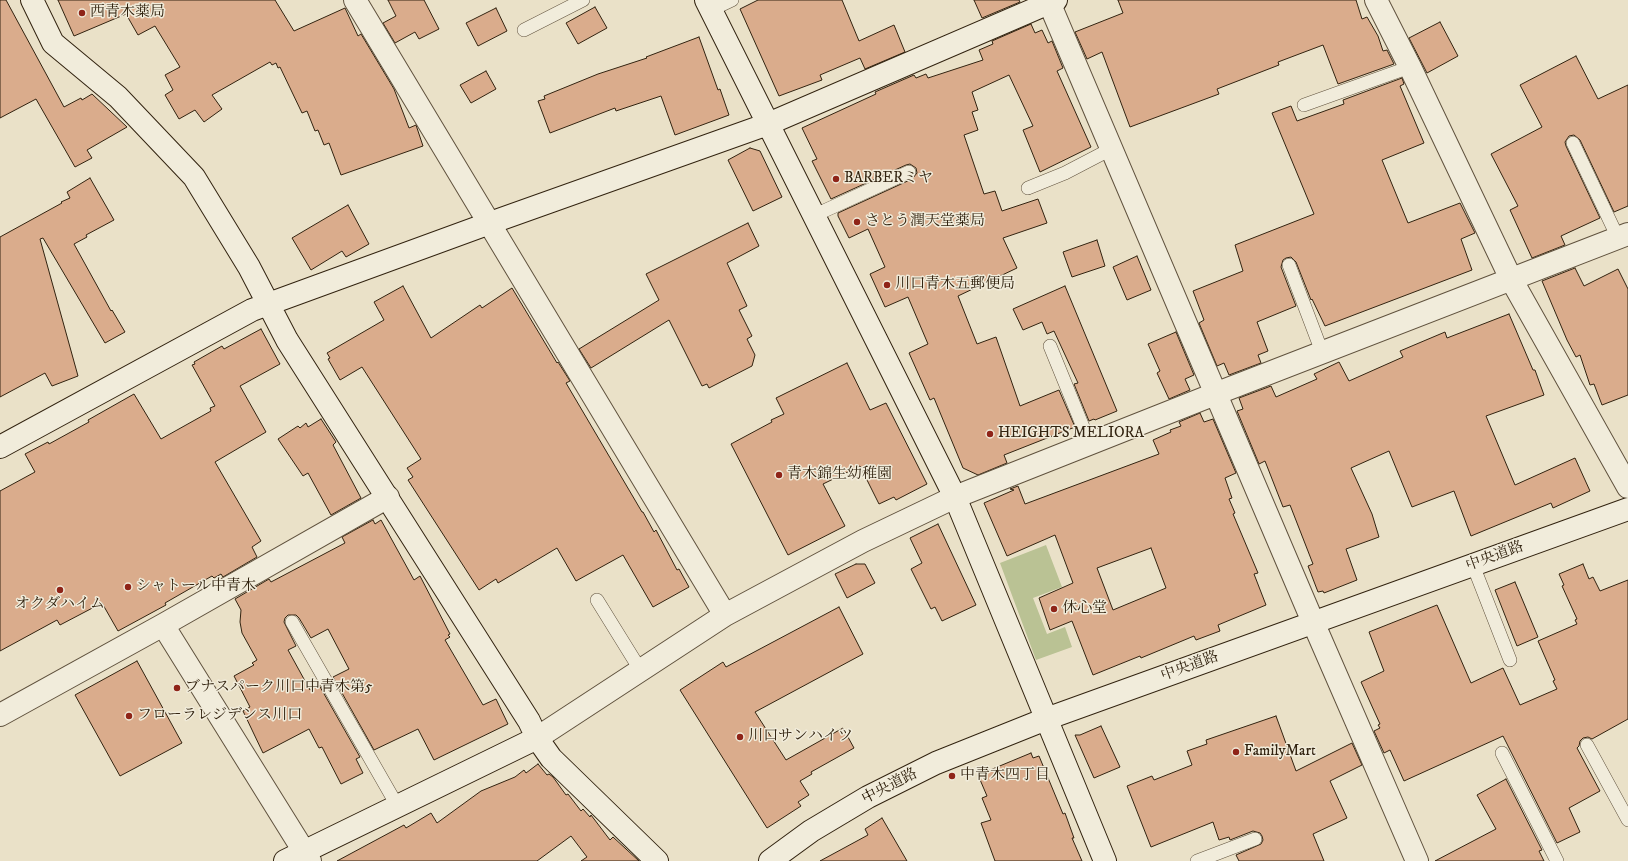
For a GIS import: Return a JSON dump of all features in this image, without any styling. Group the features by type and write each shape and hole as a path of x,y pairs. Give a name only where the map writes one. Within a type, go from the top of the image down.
{"street":[{"path":"32,0 53,44 118,97 194,178 249,267 287,340 529,721 537,738 551,758 657,861"},
{"path":"355,0 725,615"},
{"path":"1376,0 1410,67 1511,279 1628,487"},
{"path":"0,447 252,310 768,124 1051,1 1111,149 1417,861"},
{"path":"709,5 955,497 1105,861"},
{"path":"285,861 307,856 398,807 537,738 725,615 863,542 955,497 1322,352 1623,236"},
{"path":"0,715 163,625 388,497"},
{"name":"中央道路","path":"770,861 811,831 868,797 936,763 1046,719 1628,510"},
{"path":"163,625 307,856"}],"lane":[{"path":"524,30 583,0"},
{"path":"709,5 732,0"},
{"path":"1304,105 1410,67"},
{"path":"1573,142 1623,236"},
{"path":"1028,188 1065,173 1111,149"},
{"path":"814,216 909,172"},
{"path":"1289,265 1322,352"},
{"path":"1050,346 1090,444"},
{"path":"1473,565 1510,660"},
{"path":"597,600 641,671"},
{"path":"292,622 398,807"},
{"path":"1586,745 1628,820"},
{"path":"1502,753 1557,861"},
{"path":"1197,861 1255,839"}],"green space":[{"path":"1046,545 1062,587 1033,598 1047,634 1065,627 1072,647 1036,660 1000,563"}],"building":[{"path":"0,0 6,0 64,107 81,98 82,100 92,94 127,127 87,150 92,158 75,167 36,99 0,118"},
{"path":"58,0 275,0 294,31 345,8 358,36 361,34 394,89 409,128 416,125 423,146 341,175 329,143 324,145 318,130 315,131 307,111 302,113 280,67 278,68 276,63 272,65 270,62 212,95 222,109 204,122 195,110 179,119 165,95 173,90 165,75 180,67 155,26 138,35 126,14 74,36"},
{"path":"388,0 424,0 439,29 419,39 415,32 395,43 383,23 396,16"},
{"path":"758,0 842,0 859,41 894,25 905,52 865,69 860,58 820,75 822,80 779,96 740,9"},
{"path":"974,0 1019,0 1020,2 982,18"},
{"path":"1118,0 1356,0 1362,19 1367,17 1378,36 1383,51 1387,50 1394,64 1338,84 1323,45 1278,62 1279,65 1217,89 1219,94 1130,127 1102,52 1087,59 1075,32 1123,13"},
{"path":"595,7 607,28 578,44 566,23"},
{"path":"496,8 507,31 478,46 466,23"},
{"path":"1440,22 1458,56 1427,73 1409,38"},
{"path":"1031,24 1035,33 1042,30 1048,43 1052,41 1063,68 1057,71 1091,147 1040,172 1023,130 1033,126 1009,75 972,92 978,110 972,112 978,130 964,135 984,194 995,191 1002,211 1038,199 1047,223 1003,238 1017,268 958,296 977,344 996,337 1020,406 1059,390 1075,427 1004,455 1007,463 978,475 963,468 934,398 930,400 909,353 928,344 908,297 885,307 870,274 885,267 868,229 849,238 838,216 838,213 912,179 917,173 916,168 910,164 906,165 831,199 812,161 817,159 802,128 876,94 875,92 914,75 916,78 926,74 928,78 983,60 979,50 993,44 992,41"},
{"path":"699,37 718,90 720,89 729,115 675,135 661,96 616,111 615,108 550,133 538,101 545,99 544,96 598,74 647,58 646,57"},
{"path":"1576,56 1598,99 1628,85 1628,206 1614,212 1580,140 1574,135 1569,136 1565,142 1566,146 1600,218 1561,236 1565,245 1532,258 1510,210 1518,206 1491,154 1542,127 1520,85"},
{"path":"486,71 496,89 471,103 460,85"},
{"path":"1402,78 1404,84 1400,86 1424,143 1382,160 1408,223 1460,203 1475,233 1461,239 1472,270 1325,326 1312,299 1311,300 1296,262 1291,257 1286,258 1283,260 1281,267 1296,306 1257,322 1268,351 1258,355 1261,363 1229,375 1224,363 1217,366 1199,323 1204,320 1193,291 1243,271 1235,245 1314,214 1272,113 1291,106 1297,121 1344,104 1343,100"},
{"path":"750,148 760,151 782,197 753,211 728,160"},
{"path":"90,178 114,220 86,235 87,237 74,244 111,311 112,310 125,332 105,343 43,238 40,239 78,376 52,386 45,373 0,397 0,237 70,198 67,192"},
{"path":"348,205 369,244 346,257 342,251 311,270 292,238"},
{"path":"748,223 759,246 727,263 747,306 739,310 752,336 747,339 755,355 752,366 709,388 707,384 702,386 669,320 591,368 579,349 659,300 646,274"},
{"path":"1097,240 1105,266 1072,277 1063,252"},
{"path":"1137,256 1151,290 1127,300 1113,267"},
{"path":"1575,268 1584,286 1618,269 1628,289 1628,395 1602,405 1594,384 1590,385 1580,355 1576,357 1567,340 1542,281"},
{"path":"403,286 431,338 480,305 482,308 512,288 557,363 558,362 570,381 566,383 654,532 656,530 677,570 679,569 689,587 653,607 623,555 576,581 557,548 498,583 496,579 479,590 408,480 413,477 407,468 421,459 362,367 340,380 328,359 330,358 327,353 384,320 374,302"},
{"path":"1065,286 1117,411 1095,420 1089,421 1074,384 1078,383 1054,331 1047,334 1042,322 1023,330 1013,309"},
{"path":"1509,314 1533,370 1535,370 1544,395 1486,416 1515,485 1575,458 1590,491 1553,508 1551,503 1471,536 1454,491 1412,507 1389,451 1351,468 1372,514 1379,537 1346,549 1357,580 1324,593 1323,591 1318,592 1308,566 1313,564 1290,505 1283,507 1265,461 1259,464 1237,411 1243,409 1239,398 1271,386 1276,397 1317,379 1314,374 1339,362 1349,381 1403,357 1400,351 1445,332 1447,338"},
{"path":"261,329 280,364 240,386 266,432 215,462 261,541 252,547 257,557 223,577 221,574 214,578 212,576 165,603 166,605 118,631 102,603 60,625 57,620 0,651 0,491 35,472 25,454 48,442 49,444 89,422 88,420 134,394 161,439 211,411 210,408 215,406 192,365 195,364 194,362 222,346 224,349"},
{"path":"1176,332 1194,375 1185,379 1190,390 1169,399 1157,373 1160,371 1148,344"},
{"path":"847,363 870,410 886,403 927,484 896,500 894,497 879,504 860,466 823,484 845,526 788,555 731,444 784,414 776,398"},
{"path":"1200,413 1204,422 1213,419 1236,473 1225,478 1232,498 1229,499 1235,513 1233,514 1258,573 1254,574 1266,605 1218,625 1220,631 1196,640 1194,636 1141,658 1140,656 1093,675 1072,621 1050,630 1039,598 1073,583 1055,535 1007,556 984,503 1014,490 1010,489 1018,486 1025,504 1159,454 1153,440 1171,432 1170,430 1181,426 1179,422","holes":["1151,548 1166,588 1113,610 1097,568"]},
{"path":"321,419 336,442 333,445 361,498 331,515 308,473 303,476 278,439 298,426 300,428 306,423 308,427"},
{"path":"373,520 375,524 381,520 414,580 420,576 450,634 448,635 450,637 445,640 483,705 496,699 508,724 434,760 418,729 374,750 333,677 349,669 328,629 311,638 296,615 288,615 284,622 296,646 288,650 310,690 319,685 360,757 356,759 363,773 341,784 322,747 319,748 309,729 263,753 243,711 250,707 234,676 254,665 252,663 257,660 242,633 240,622 241,610 235,599 269,579 271,582 345,543 342,537"},
{"path":"938,524 976,605 942,621 935,607 931,609 911,569 922,563 910,538"},
{"path":"856,564 865,564 875,583 847,598 835,574"},
{"path":"1583,564 1589,579 1593,577 1600,591 1628,580 1628,719 1592,739 1588,737 1583,738 1577,748 1600,791 1569,808 1580,832 1557,843 1503,736 1404,781 1390,750 1384,753 1374,731 1380,728 1378,725 1380,724 1361,682 1384,671 1369,632 1437,605 1471,683 1503,668 1520,705 1557,689 1553,681 1555,680 1538,641 1577,624 1575,620 1577,619 1562,586 1564,585 1559,574"},
{"path":"1515,582 1538,637 1517,646 1495,590"},
{"path":"839,607 863,654 755,712 786,760 843,728 854,748 811,772 812,774 800,781 809,795 798,802 801,806 767,828 680,690 723,662 726,667"},
{"name":"フローラレジデンス川口","path":"137,661 182,743 120,776 75,695"},
{"path":"1276,716 1296,771 1352,743 1362,765 1330,781 1347,818 1313,834 1324,861 1239,861 1236,855 1261,844 1263,840 1260,833 1253,831 1230,840 1229,837 1219,840 1213,822 1151,847 1127,786 1152,776 1154,780 1192,765 1187,751 1207,744 1206,740"},
{"path":"1101,726 1120,767 1094,778 1075,735 1080,735"},
{"path":"1031,753 1033,758 1039,756 1063,814 1065,813 1074,838 1072,838 1082,861 995,861 981,823 991,820 982,798 987,796 978,775"},
{"path":"538,764 547,775 549,774 553,777 566,795 568,794 581,811 583,809 590,817 591,815 610,840 613,837 639,861 581,861 587,857 571,836 537,861 337,861 404,825 406,828 431,813 437,823 481,791 515,777 524,770 526,773"},
{"path":"1506,779 1542,850 1539,851 1544,861 1435,861 1496,829 1477,795"},
{"path":"882,818 907,861 820,861 868,835 865,829"}],"place":[{"name":"西青木薬局","path":"82,13"},
{"name":"BARBERミヤ","path":"836,179"},
{"name":"さとう潤天堂薬局","path":"857,222"},
{"name":"川口青木五郵便局","path":"887,285"},
{"name":"HEIGHTS MELIORA","path":"990,434"},
{"name":"青木錦生幼稚園","path":"779,475"},
{"name":"シャトール中青木","path":"128,587"},
{"name":"オクダハイム","path":"60,590"},
{"name":"休心堂","path":"1054,609"},
{"name":"ブナスパーク川口中青木第5","path":"177,688"},
{"name":"フローラレジデンス川口","path":"129,716"},
{"name":"川口サンハイツ","path":"740,737"},
{"name":"FamilyMart","path":"1236,752"},
{"name":"中青木四丁目","path":"952,776"}]}
